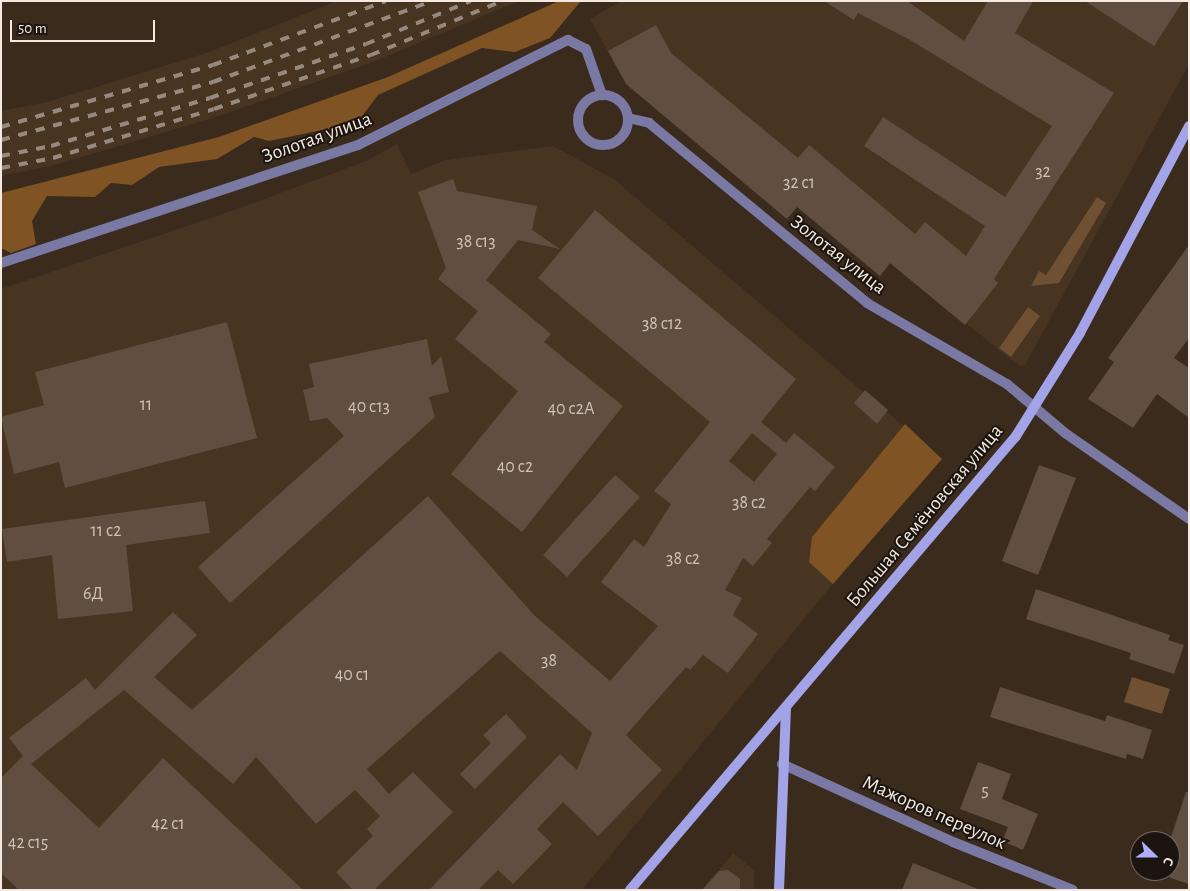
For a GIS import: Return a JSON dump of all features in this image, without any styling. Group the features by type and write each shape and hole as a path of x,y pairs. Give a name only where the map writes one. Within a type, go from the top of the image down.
{"main road":[{"name":"Большая Семёновская улица","path":"630,890 786,709 1036,408 1080,333 1189,126"},
{"path":"779,890 782,764 786,709"}],"street":[{"name":"Золотая улица","path":"1,263 358,145 568,40 586,49 602,95"},
{"path":"602,95 620,101 628,118 623,136 616,142 597,145 589,141 582,134 578,117 586,102 602,95"},
{"name":"Золотая улица","path":"628,118 649,123 866,303 980,368 1189,519"},
{"name":"Мажоров переулок","path":"782,764 953,842 1073,890"}],"shaded area":[{"path":"337,1 519,1 373,62 216,117 55,165 1,176 1,111 47,102 209,52"},
{"path":"559,1 581,1 550,38 515,52 482,48 378,95 357,123 269,141 254,137 217,159 159,167 132,185 111,183 95,197 47,196 32,221 36,244 11,253 1,248 1,193 219,137 388,77"},
{"path":"621,1 1189,1 1189,64 1025,365 1019,366 891,263 880,276 797,207 787,219 626,84 590,19"},
{"path":"397,144 411,174 445,160 553,146 614,179 942,459 826,592 582,890 1,890 1,289 240,208 366,161"},
{"path":"1097,197 1106,203 1059,283 1031,286 1039,271 1046,275"},
{"path":"1028,307 1040,316 1011,357 999,348"},
{"path":"905,424 942,459 833,584 809,562 812,537"},
{"path":"1132,677 1170,689 1162,714 1124,702"},
{"path":"733,853 754,870 754,890 702,890"}],"building":[{"path":"824,1 907,1 964,41 988,1 1033,1 1015,33 1114,93 994,279 998,283 965,325 890,263 880,276 797,207 787,219 626,84 608,51 656,25 671,53 798,158 809,145 915,234 925,222 966,256 985,226 864,146 883,117 1005,197 1052,126 910,40 858,13 854,20"},
{"path":"1085,1 1183,1 1154,46"},
{"path":"453,179 457,191 537,206 532,230 560,249 518,240 486,280 551,334 544,342 623,406 522,532 451,474 518,391 455,339 478,311 438,279 446,268 418,192"},
{"path":"595,210 796,379 761,422 786,443 794,433 835,467 815,491 810,487 767,539 772,543 753,566 743,558 725,590 742,598 733,615 758,634 728,673 703,655 690,670 686,667 626,735 662,770 598,836 563,802 537,829 552,844 513,884 498,870 478,890 429,890 560,754 577,770 592,733 500,651 367,769 389,794 413,772 453,812 374,890 353,890 336,872 373,836 367,829 380,816 355,790 316,824 256,757 233,784 124,690 31,764 99,828 163,758 303,890 19,890 1,873 1,778 23,756 9,738 86,678 95,690 173,612 197,635 154,677 192,710 428,496 534,615 610,681 658,626 601,582 634,539 644,547 671,504 654,491 710,422 538,278","holes":["752,433 777,454 754,482 729,461"]},
{"path":"1189,245 1189,338 1174,358 1189,368 1189,418 1157,394 1133,428 1088,399 1114,362 1108,358"},
{"path":"227,322 257,438 65,488 59,462 14,474 1,417 44,405 35,372"},
{"path":"427,339 432,366 441,356 449,392 429,397 435,417 230,603 198,567 344,436 327,418 310,421 303,390 314,387 309,364"},
{"path":"865,390 888,410 877,424 854,403"},
{"path":"1039,465 1076,478 1038,575 1002,561"},
{"path":"615,475 640,497 567,577 543,555"},
{"path":"205,501 210,533 126,545 133,611 58,619 52,555 7,562 2,529"},
{"path":"1036,589 1170,635 1168,640 1184,645 1174,674 1129,659 1131,653 1026,619"},
{"path":"1000,687 1105,721 1107,715 1152,730 1143,759 1127,754 1126,759 990,717"},
{"path":"506,714 527,737 475,789 460,774 491,743 483,735"},
{"path":"978,762 1011,774 1002,799 1038,814 1023,850 1002,841 1008,827 960,809"},
{"path":"1186,792 1189,792 1189,884 1180,881 1180,831 1173,831"},
{"path":"913,863 978,889 902,890"},
{"path":"728,870 740,879 740,890 702,890 719,871"}],"railway":[{"path":"1,127 213,65 386,1"},
{"path":"1,140 213,82 432,1"},
{"path":"1,156 51,146 210,98 366,44 471,1"},
{"path":"1,168 53,158 214,109 371,55 502,1"}]}
